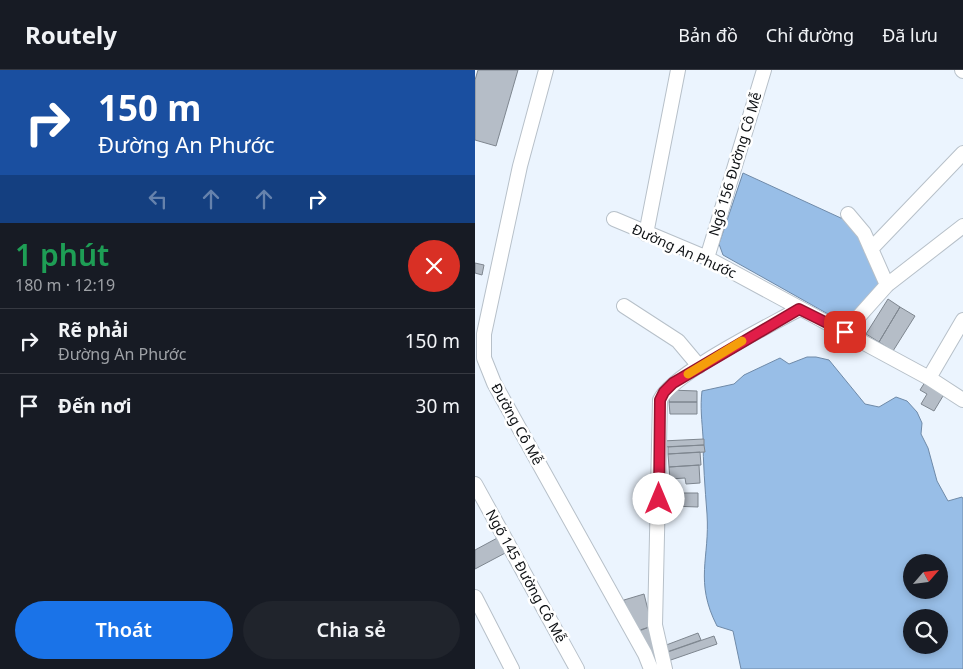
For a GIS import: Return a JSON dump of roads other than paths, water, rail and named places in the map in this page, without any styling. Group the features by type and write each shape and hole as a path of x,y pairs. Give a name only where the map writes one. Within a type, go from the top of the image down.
{"street":[{"name":"Đường Cô Mễ","path":"546,70 520,166 484,334 484,358 494,383 645,654 651,669"},
{"path":"647,234 678,70"},
{"name":"Ngõ 156 Đường Cô Mễ","path":"707,258 764,70"},
{"path":"871,249 963,153"},
{"path":"848,214 864,233 887,285"},
{"name":"Đường An Phước","path":"614,219 707,258 929,378 963,399"},
{"path":"845,332 887,285 963,226"},
{"path":"624,306 678,342 699,366"},
{"path":"665,669 655,625 660,400 664,392 673,383 799,309"},
{"path":"929,378 963,320"},
{"name":"Ngõ 145 Đường Cô Mễ","path":"475,484 577,669"},
{"path":"475,597 512,669"}],"water":[{"path":"743,173 843,219 859,237 879,284 844,323 723,255 719,244"},
{"path":"807,357 829,360 865,404 879,407 896,397 907,401 917,412 922,423 921,434 928,448 937,481 948,501 962,497 963,499 963,669 741,669 733,631 717,626 706,596 704,570 707,514 701,414 702,391 734,384 744,375 780,358 789,364"}]}
